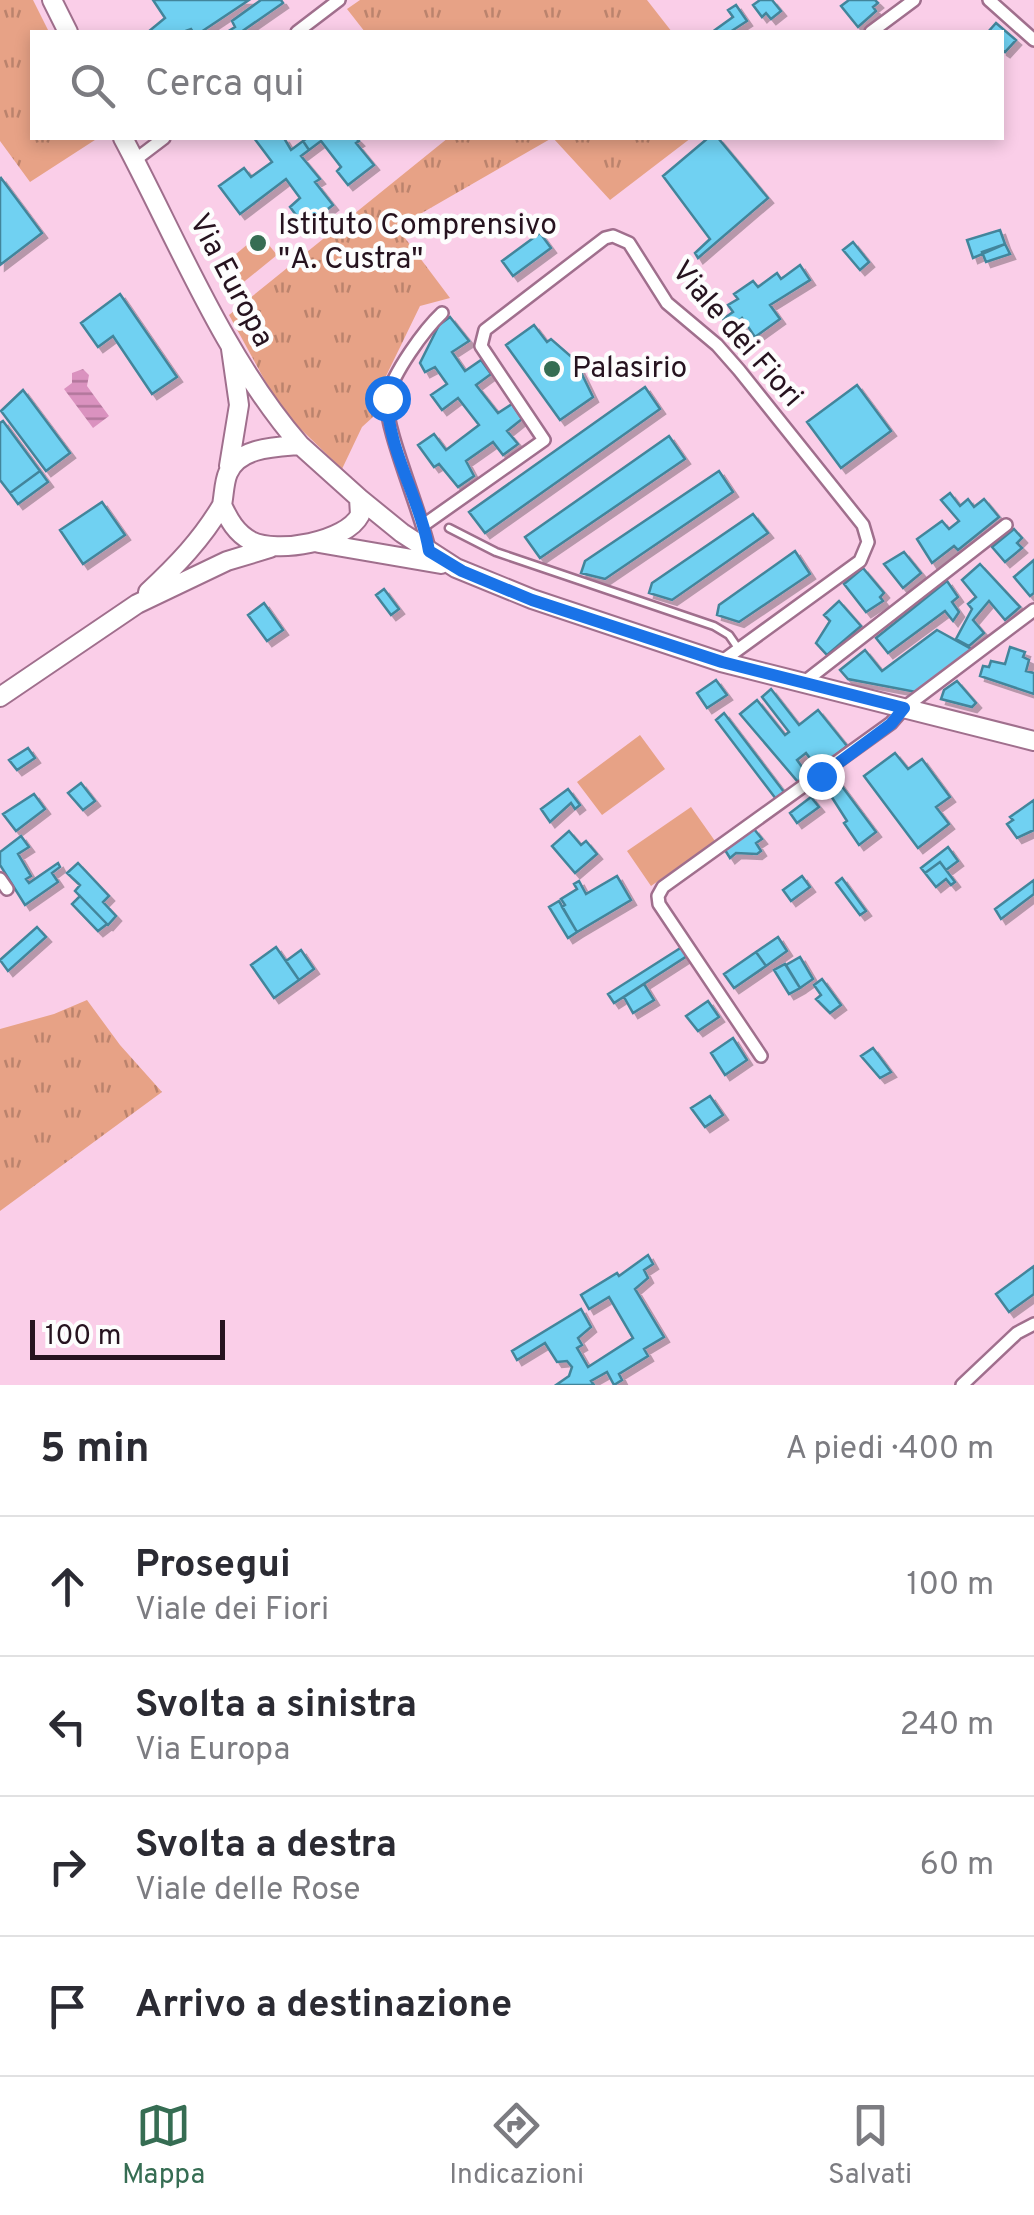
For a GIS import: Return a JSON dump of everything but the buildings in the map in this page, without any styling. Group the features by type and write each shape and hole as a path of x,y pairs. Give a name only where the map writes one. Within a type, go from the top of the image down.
{"street":[{"path":"52,0 67,30"},
{"path":"301,30 339,0"},
{"path":"874,30 914,0"},
{"path":"989,0 1034,40"},
{"name":"Via Europa","path":"124,140 230,343 300,445"},
{"path":"135,160 161,140"},
{"name":"Viale dei Fiori","path":"424,524 544,440 481,346 485,330 605,238 623,239 667,303 739,370 862,525 868,542 860,560 722,662"},
{"path":"429,551 424,524 392,431 387,398 426,328 442,312"},
{"path":"137,604 182,560 222,505 239,404 230,343"},
{"path":"228,472 239,458 266,447 300,445 359,498 456,568"},
{"path":"0,698 137,604 227,561 276,546 334,536 356,523 360,515 359,498"},
{"path":"222,505 238,533 255,544 276,546"},
{"path":"804,683 1006,526"},
{"path":"312,542 402,555 456,568 532,600 722,662 1034,741"},
{"path":"761,1056 659,904 658,896 678,874 821,776 1034,610"},
{"path":"962,1385 1017,1333 1034,1324"}],"lane":[{"path":"449,528 496,552 714,626 729,635 739,649"}],"green space":[{"path":"0,0 33,0 48,30 30,30 30,140 95,140 30,182 0,141"},
{"path":"360,0 647,0 670,30 363,30 347,9"},
{"path":"446,140 549,140 401,225 405,238 450,298 420,306 371,407 373,417 362,427 342,469 281,410 229,315"},
{"path":"555,140 688,140 610,200"},
{"path":"260,234 277,255 240,285 224,264"},
{"path":"640,735 665,769 602,815 577,782"},
{"path":"691,807 715,841 651,886 627,851"},
{"path":"87,1000 162,1092 0,1211 0,1029"}],"shaded area":[{"path":"83,369 89,375 87,386 109,416 93,428 64,389 72,383 72,373"}],"place":[{"name":"Istituto Comprensivo \"A. Custra\"","path":"258,243"},
{"name":"Palasirio","path":"552,369"}],"route":[{"path":"387,398 392,431 424,524 429,551 456,568 532,600 722,662 904,708 891,724 821,776"}]}
